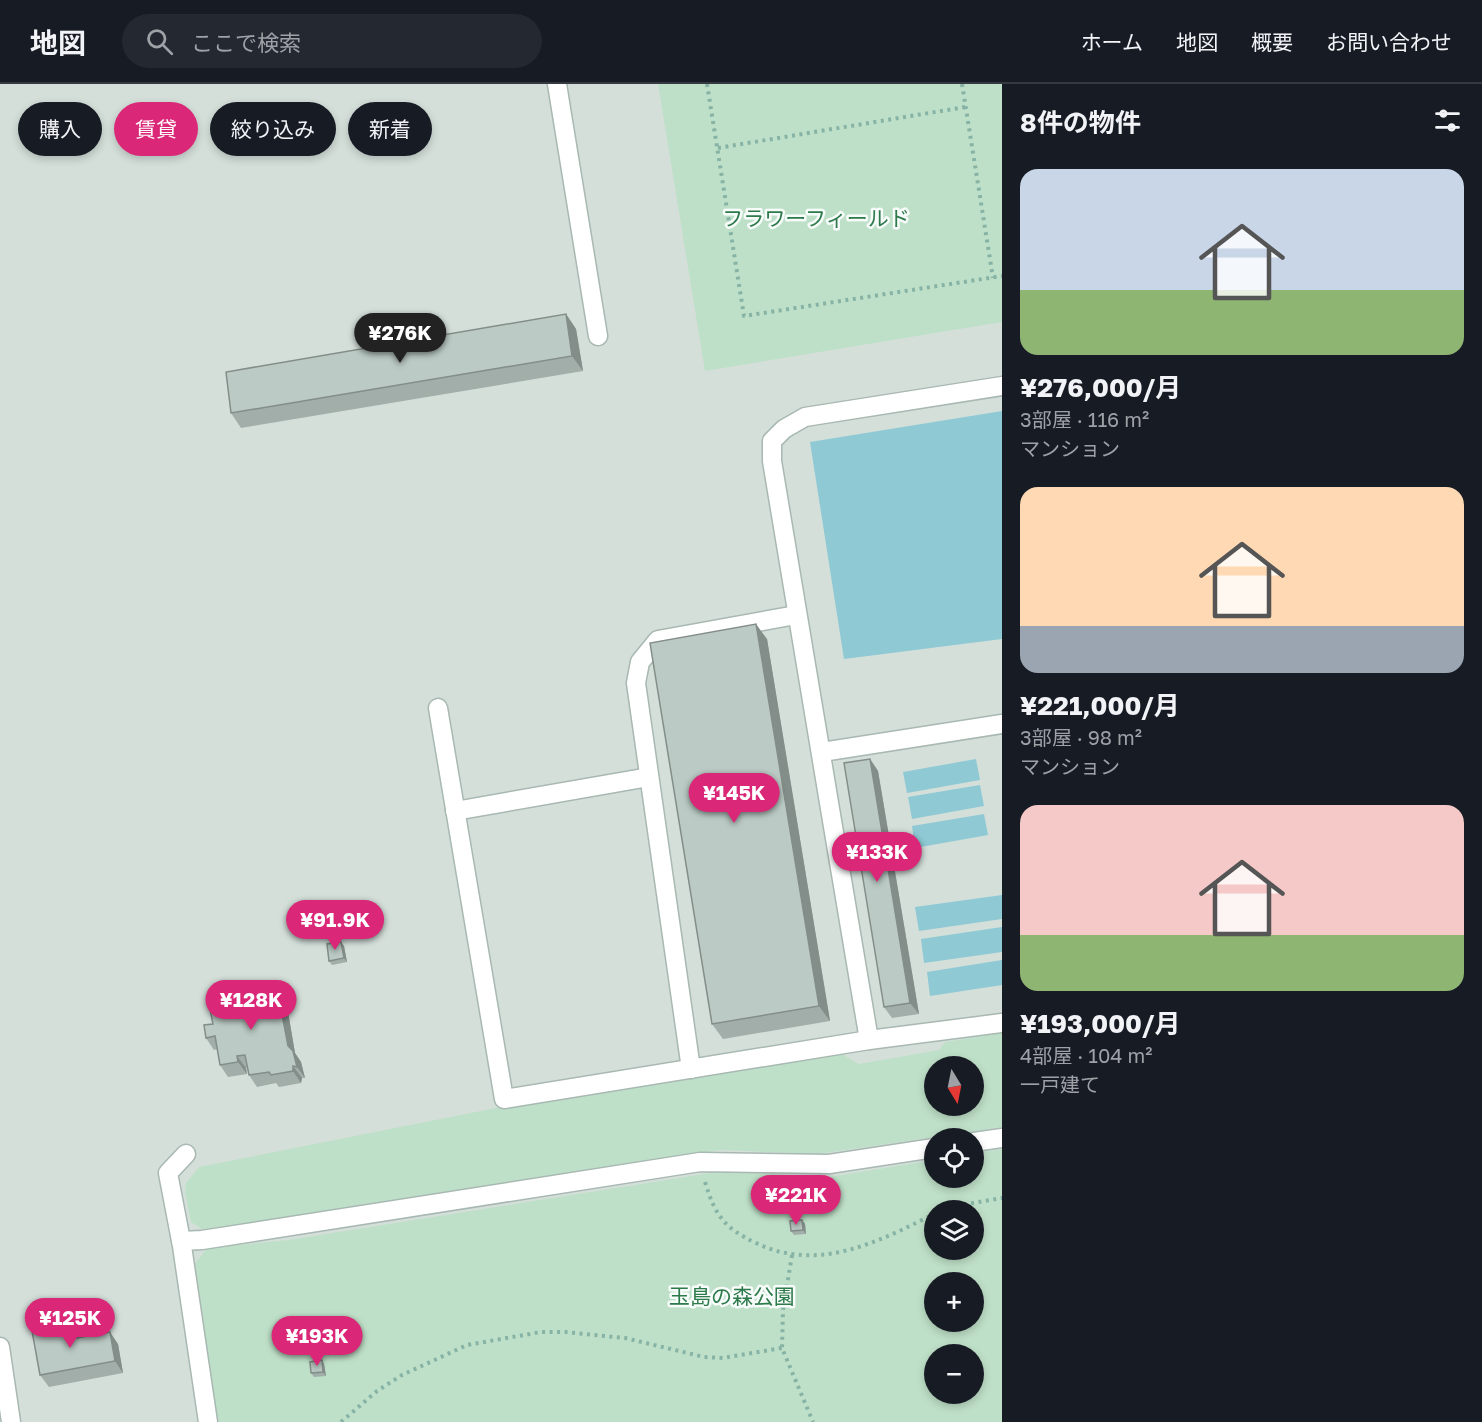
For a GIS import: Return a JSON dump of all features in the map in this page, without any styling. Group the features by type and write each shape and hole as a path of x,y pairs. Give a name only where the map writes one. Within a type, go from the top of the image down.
{"lane":[{"path":"557,84 598,336"},
{"path":"869,1040 822,752 796,615 772,461 772,441 784,429 805,417 1002,386"},
{"path":"690,1069 636,683 640,662 658,640 796,615"},
{"path":"438,708 504,1100 869,1040 1002,1023"},
{"path":"822,752 1002,724"},
{"path":"456,811 649,777"},
{"path":"984,1141 1002,1138"},
{"path":"181,1241 202,1240 700,1162 829,1164 924,1150"},
{"path":"186,1154 168,1173 181,1241 208,1422"},
{"path":"0,1347 11,1422"}],"path":[{"path":"707,84 744,316 1002,276"},
{"path":"962,84 993,278"},
{"path":"717,148 965,107"},
{"path":"700,1162 708,1194 719,1217 738,1235 766,1248 792,1255 819,1256 854,1249 924,1219"},
{"path":"984,1201 1002,1198"},
{"path":"792,1255 783,1310 782,1348 813,1422"},
{"path":"341,1422 378,1391 402,1375 467,1345 541,1332 625,1338 704,1357 723,1358 782,1348"}],"shaded area":[{"path":"0,84 1002,84 1002,1422 0,1422"}],"green space":[{"name":"フラワーフィールド","path":"658,84 1002,84 1002,322 705,371"},
{"path":"1002,1033 1002,1127 984,1130 924,1128 924,1138 818,1154 720,1150 208,1233 191,1222 185,1192 186,1183 199,1167 496,1108 840,1053 859,1064 939,1050 945,1042"},
{"name":"玉島の森公園","path":"1002,1149 1002,1422 218,1422 195,1264 207,1248 288,1240 723,1171 829,1177 924,1162 924,1188 984,1188 984,1152"}],"water":[{"path":"1002,411 1002,639 844,659 810,442"},
{"path":"976,759 980,780 907,793 903,772"},
{"path":"980,785 984,806 912,819 908,797"},
{"path":"984,814 988,835 915,848 912,826"},
{"path":"1002,895 1002,919 919,931 915,907"},
{"path":"1002,927 1002,952 924,963 921,939"},
{"path":"1002,960 1002,985 930,996 927,972"}],"building":[{"path":"566,314 572,356 231,413 226,372"},
{"path":"756,624 819,1006 712,1024 650,643"},
{"path":"870,759 910,1003 884,1007 844,763"},
{"path":"341,942 344,958 329,961 327,944"},
{"path":"277,988 288,1046 293,1051 297,1067 293,1066 293,1071 271,1075 269,1072 249,1075 245,1055 237,1056 238,1062 220,1065 215,1036 206,1038 204,1025 213,1024 208,999 213,998 211,994 227,991 228,996"},
{"path":"802,1220 803,1230 791,1231 790,1221"},
{"path":"71,1323 74,1336 77,1338 110,1332 115,1361 40,1375 32,1331"},
{"path":"322,1360 323,1372 311,1373 310,1362"}]}
